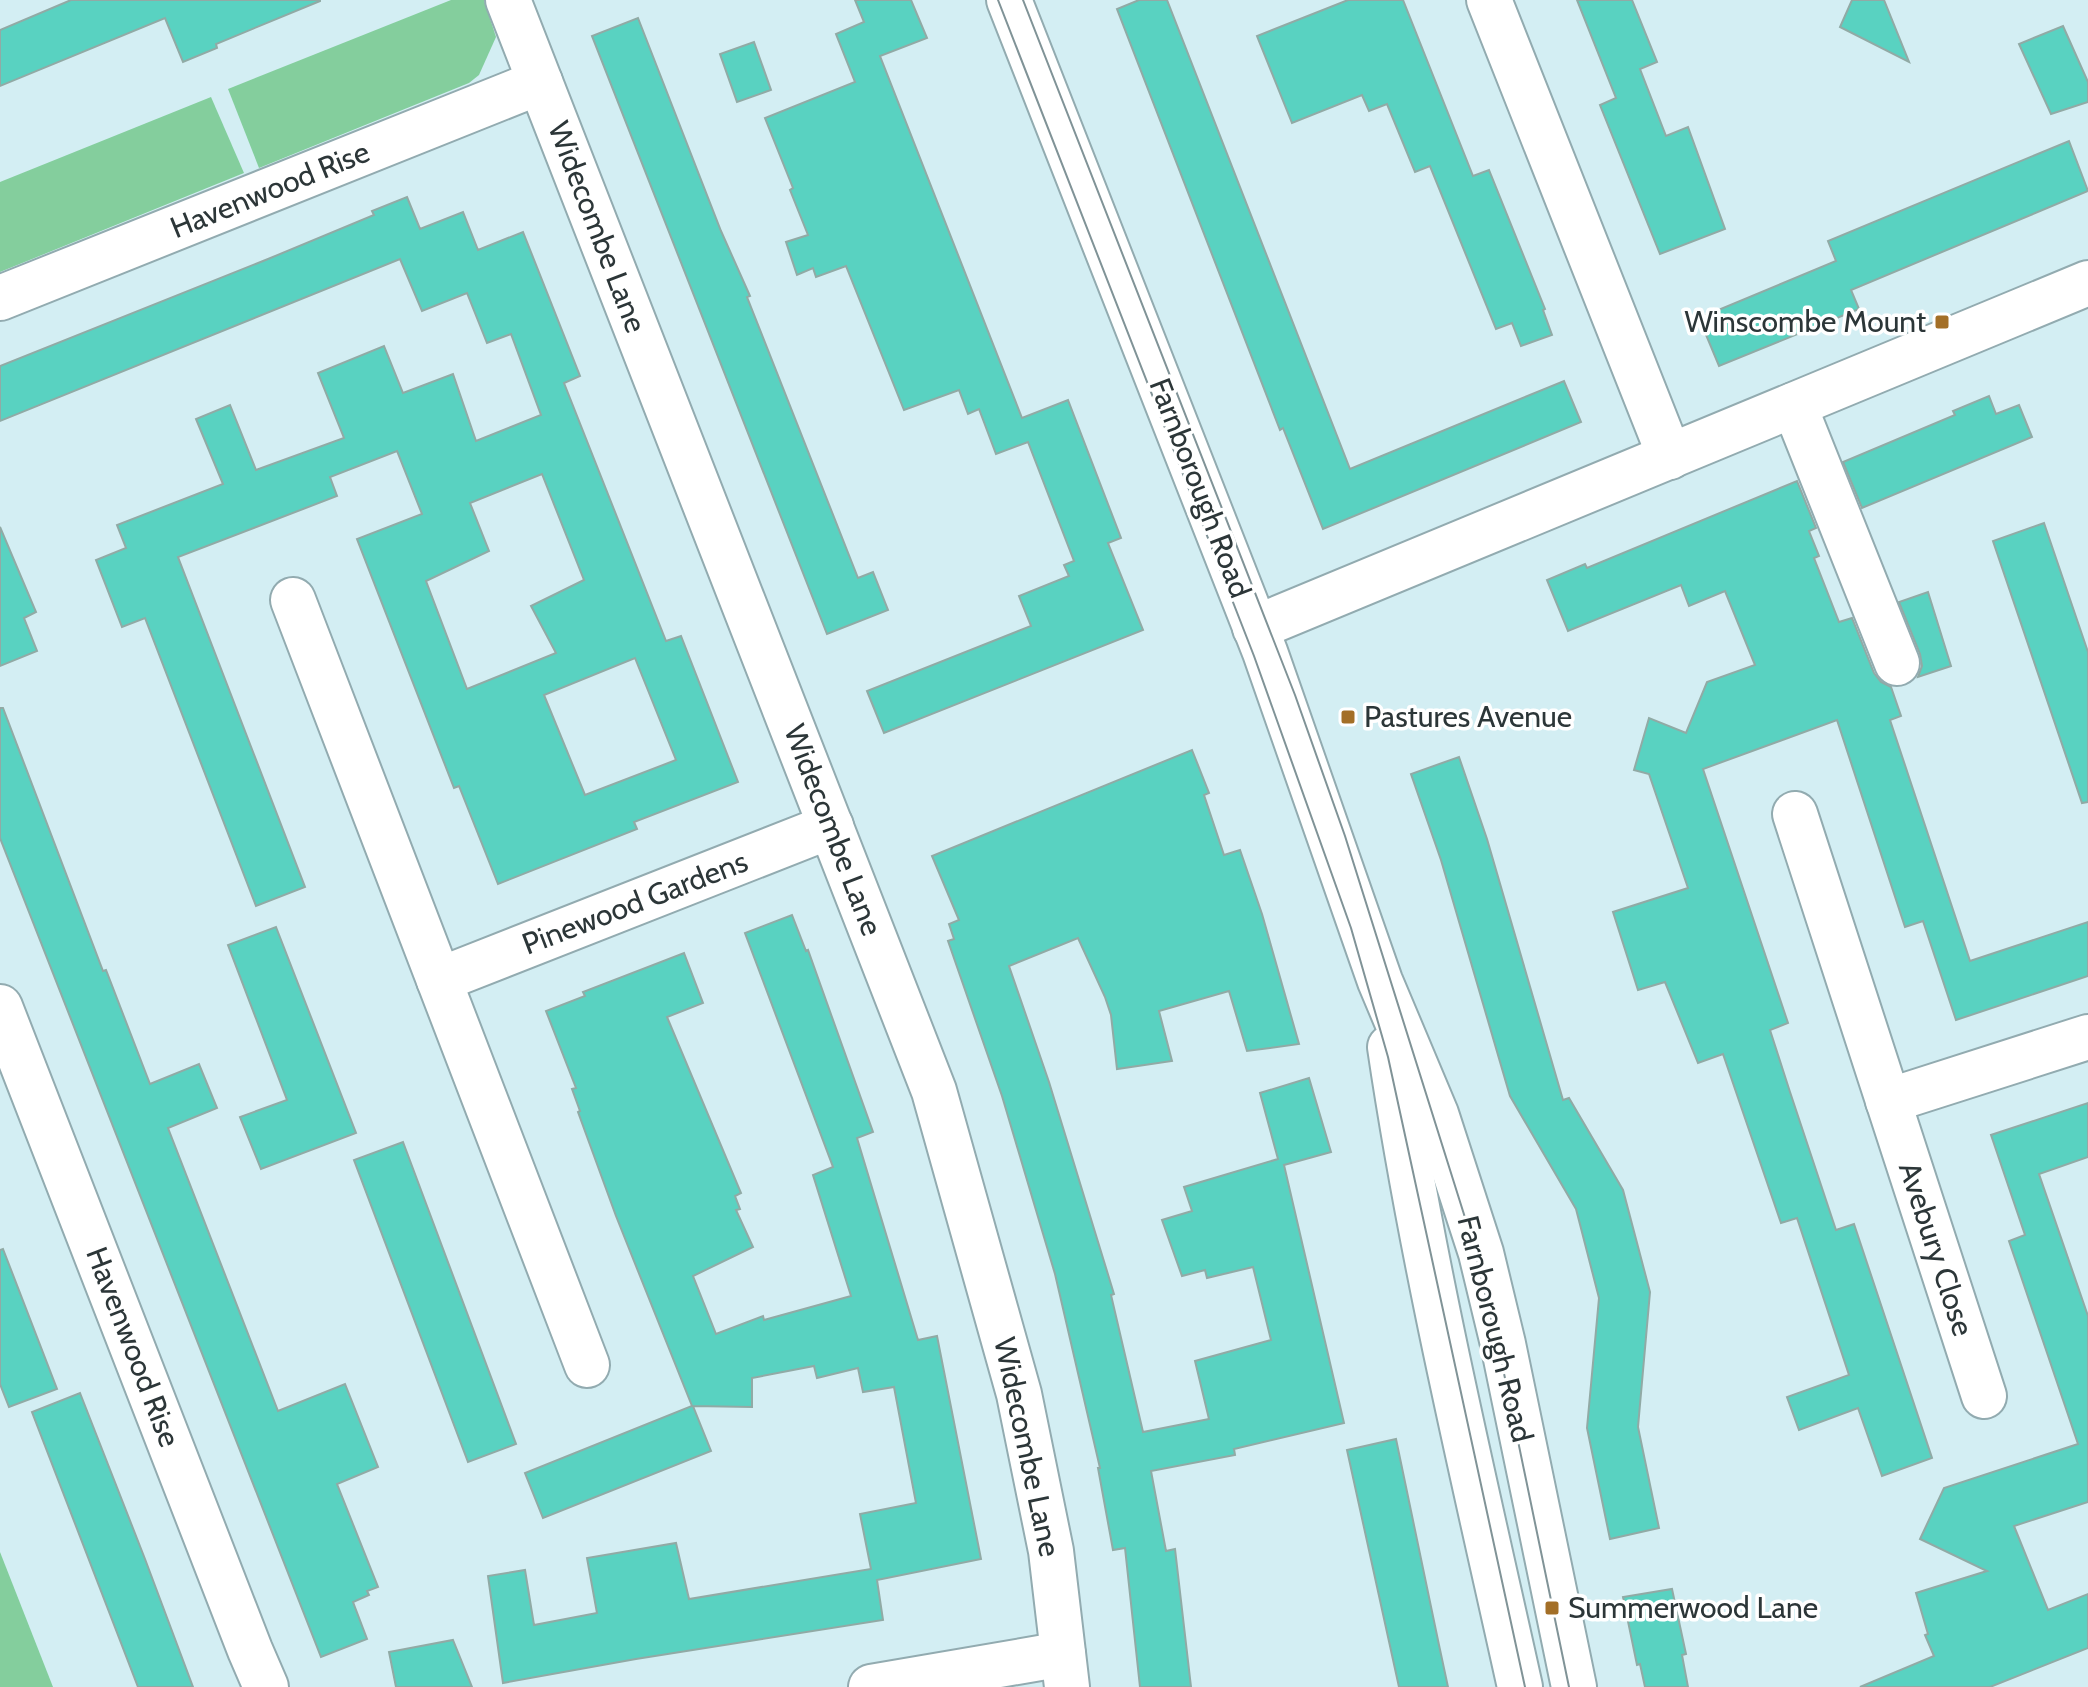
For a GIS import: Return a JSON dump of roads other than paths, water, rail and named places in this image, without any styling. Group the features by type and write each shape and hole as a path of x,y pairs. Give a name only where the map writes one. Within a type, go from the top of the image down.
{"street":[{"name":"Widecombe Lane","path":"508,0 934,1091 1019,1394 1051,1551 1065,1671"},
{"name":"Farnborough Road","path":"1009,0 1255,628 1380,981 1436,1114 1481,1253 1503,1344 1574,1687"},
{"path":"1489,0 1670,457"},
{"name":"Havenwood Rise","path":"0,298 540,82"},
{"path":"1255,628 2088,283"},
{"path":"1794,405 1897,663"},
{"path":"293,600 587,1365"},
{"name":"Avebury Close","path":"1795,814 1984,1396"},
{"name":"Pinewood Gardens","path":"439,980 831,826"},
{"name":"Farnborough Road","path":"1380,981 1400,1115 1438,1309 1520,1687"},
{"name":"Havenwood Rise","path":"0,1007 266,1687"},
{"path":"1888,1101 2088,1037"},
{"path":"871,1687 1065,1671"}],"tram line":[{"path":"998,0 1254,656 1351,928 1388,1057 1525,1687"},
{"path":"1023,0 1295,695 1345,836 1473,1243 1501,1359 1569,1687"}],"place":[{"name":"Winscombe Mount","path":"1942,322"},
{"name":"Pastures Avenue","path":"1348,717"},
{"name":"Summerwood Lane","path":"1552,1608"}]}
